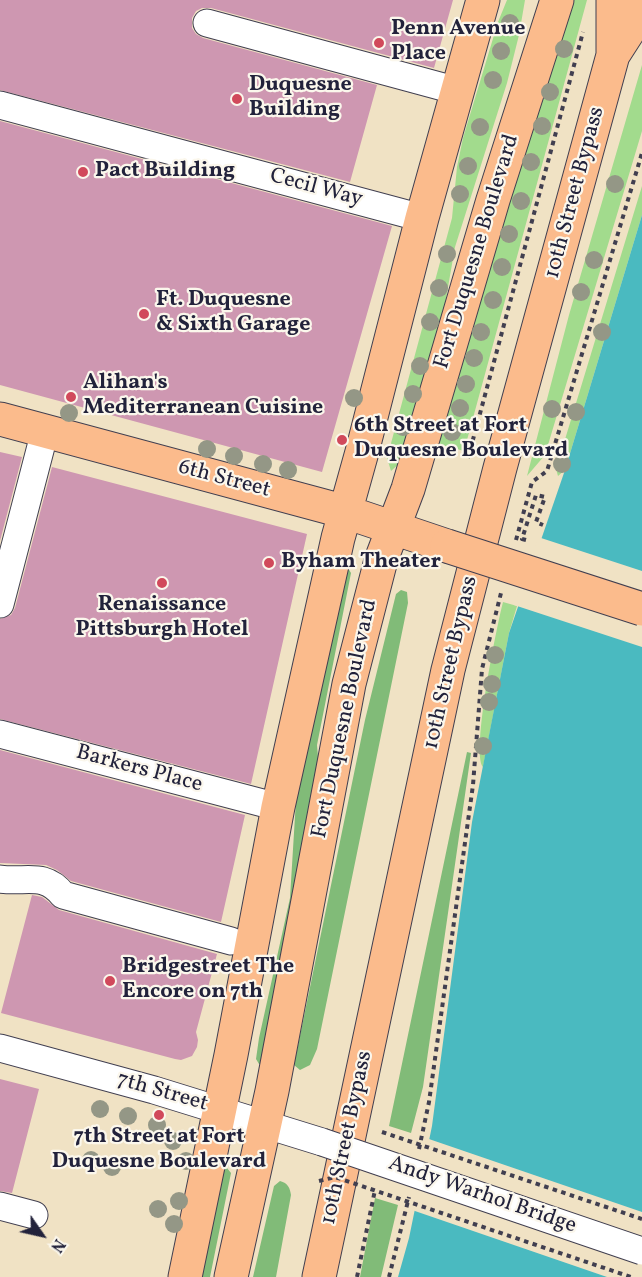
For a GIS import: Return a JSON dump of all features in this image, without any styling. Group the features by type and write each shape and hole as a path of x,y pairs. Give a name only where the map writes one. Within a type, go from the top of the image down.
{"main road":[{"name":"Fort Duquesne Boulevard","path":"185,1277 220,1110 278,807 346,512 422,218 483,0"},
{"name":"Fort Duquesne Boulevard","path":"231,1277 265,1124 349,684 381,560 408,489 493,200 557,0"},
{"name":"10th Street Bypass","path":"319,1277 448,670 500,468 613,55 613,0"},
{"name":"10th Street Bypass","path":"613,55 642,10"},
{"name":"6th Street","path":"0,419 346,512 642,609"}],"street":[{"path":"207,22 458,91"},
{"name":"Cecil Way","path":"0,105 422,218"},
{"path":"0,604 45,431"},
{"name":"Barkers Place","path":"0,734 278,807"},
{"path":"0,879 35,879 54,884 63,895 231,941"},
{"name":"7th Street","path":"0,1048 220,1110 322,1142"},
{"name":"Andy Warhol Bridge","path":"322,1142 642,1251"},
{"path":"0,1206 34,1215"}],"path":[{"path":"468,458 584,31"},
{"path":"514,546 532,482 547,471 642,153"},
{"path":"522,538 537,495 545,497 536,522 543,525"},
{"path":"417,1158 429,1102 473,785 482,669 502,589"},
{"path":"382,1132 642,1219"},
{"path":"319,1181 335,1177 631,1277"},
{"path":"357,1277 375,1190"},
{"path":"389,1277 410,1193"}],"green space":[{"path":"507,0 525,0 519,35 507,83 455,247 440,333 400,463 391,471 387,458 452,218 457,167 463,138 498,22"},
{"path":"571,0 587,0 464,451 434,443"},
{"path":"642,65 642,131 545,455 527,476 569,315"},
{"path":"642,186 642,215 565,470 558,476 556,469"},
{"path":"348,568 351,573 317,745 319,769 261,1064 259,1064 256,1059 259,1038 290,898 296,800"},
{"path":"401,590 407,592 408,603 317,1049 310,1065 300,1070 294,1065 365,720 396,594"},
{"path":"503,602 517,606 509,633 483,767 480,757 482,714"},
{"path":"467,752 471,753 423,1087 411,1133 389,1126"},
{"path":"227,1168 231,1173 210,1277 201,1277 223,1170"},
{"path":"280,1181 288,1186 291,1195 276,1277 253,1277 274,1186"},
{"path":"375,1198 398,1205 381,1277 360,1277"}],"water":[{"path":"642,215 642,1277 398,1277 409,1238 432,1126 472,822 509,633 565,470"}],"pier":[{"path":"538,537 642,571 642,647 514,605"},
{"path":"426,1138 642,1212 642,1277 607,1277 412,1210"}],"building":[{"path":"0,0 453,0 434,68 211,8 196,11 192,18 192,28 203,38 377,85 350,182 0,90"},
{"name":"Ft. Duquesne & Sixth Garage","path":"0,121 392,226 322,472 0,385"},
{"path":"0,452 22,457 0,541"},
{"path":"52,467 307,534 251,784 0,719 0,619 11,615 15,608"},
{"path":"0,750 245,815 221,922 71,881 46,865 0,863"},
{"name":"Bridgestreet The Encore on 7th","path":"32,895 42,897 59,910 217,954 196,1032 197,1047 192,1056 181,1060 175,1059 1,1013"},
{"path":"0,1079 39,1089 12,1193 0,1191"}],"place":[{"name":"Penn Avenue Place","path":"379,43"},
{"name":"Duquesne Building","path":"237,99"},
{"name":"Pact Building","path":"83,172"},
{"name":"Ft. Duquesne & Sixth Garage","path":"144,314"},
{"name":"Alihan's Mediterranean Cuisine","path":"71,397"},
{"name":"6th Street at Fort Duquesne Boulevard","path":"342,440"},
{"name":"Byham Theater","path":"269,563"},
{"name":"Renaissance Pittsburgh Hotel","path":"162,583"},
{"name":"Bridgestreet The Encore on 7th","path":"110,981"},
{"name":"7th Street at Fort Duquesne Boulevard","path":"159,1115"}]}
